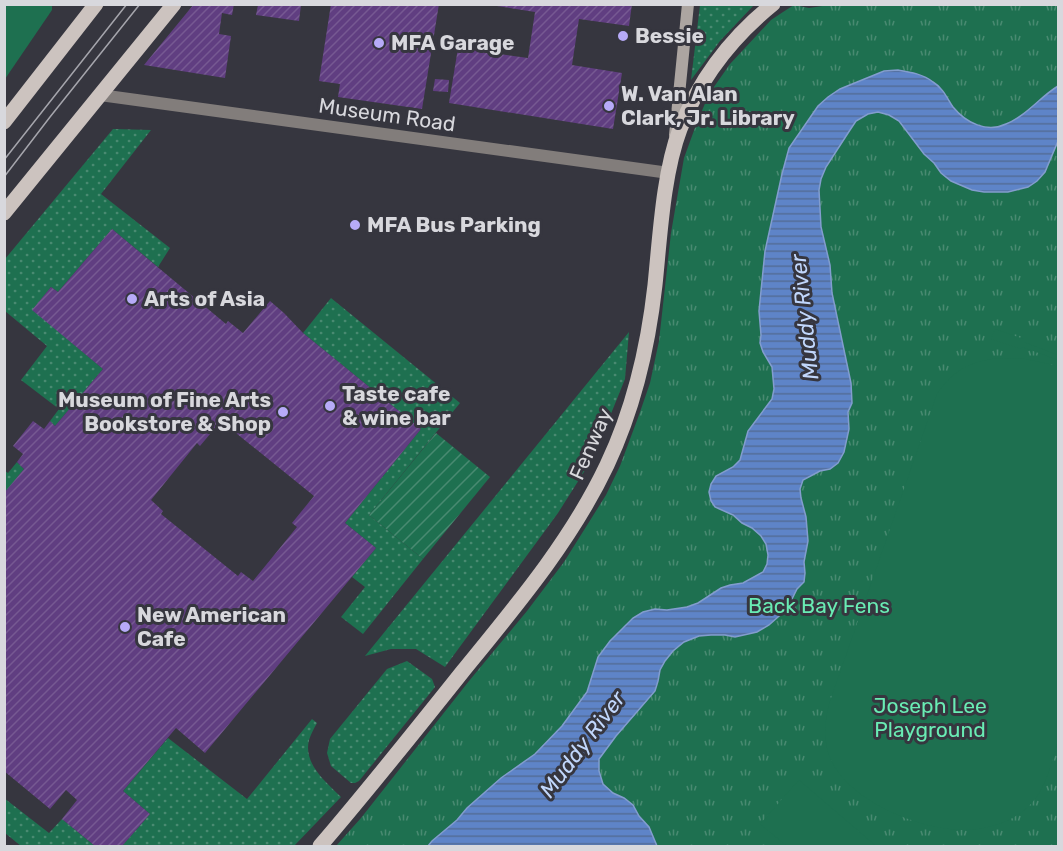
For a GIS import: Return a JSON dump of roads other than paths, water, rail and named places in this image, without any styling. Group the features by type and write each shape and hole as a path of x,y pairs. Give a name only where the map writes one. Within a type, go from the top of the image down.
{"main road":[{"path":"4,122 96,4"},
{"path":"4,213 174,4"},
{"path":"673,153 688,4"},
{"name":"Fenway","path":"320,846 515,607 553,556 597,484 623,428 646,347 669,173 679,131 706,78 736,39 773,4"}],"street":[{"name":"Museum Road","path":"100,95 669,173"}],"water":[{"name":"Muddy River","path":"898,70 929,79 942,90 958,113 970,122 984,127 999,127 1013,121 1058,86 1058,141 1045,172 1037,181 1028,187 1008,192 984,192 972,190 951,181 924,154 899,121 878,112 868,114 856,121 826,167 819,190 821,227 851,383 852,403 848,412 849,429 844,452 838,463 830,469 820,471 803,480 800,489 808,541 804,562 804,582 797,589 787,609 757,632 735,637 699,636 684,642 665,661 660,670 655,691 599,759 599,771 603,784 633,805 649,827 657,846 428,846 501,778 535,754 562,726 587,692 598,657 633,618 655,609 687,607 698,603 721,588 743,583 763,572 768,555 766,544 761,536 733,515 715,507 709,492 716,476 733,467 740,460 748,431 772,399 774,389 772,367 760,343 759,311 765,251 782,174 789,148 818,106 828,97 840,89 884,71"}],"tram line":[{"path":"4,160 127,4"},
{"path":"4,177 140,4"}],"place":[{"name":"Bessie","path":"623,36"},
{"name":"MFA Garage","path":"379,43"},
{"name":"W. Van Alan Clark, Jr. Library","path":"609,106"},
{"name":"MFA Bus Parking","path":"355,225"},
{"name":"Arts of Asia","path":"132,299"},
{"name":"Taste cafe & wine bar","path":"330,406"},
{"name":"Museum of Fine Arts Bookstore & Shop","path":"283,412"},
{"name":"New American Cafe","path":"125,627"}],"park label":[{"name":"Back Bay Fens","path":"819,606"},
{"name":"Joseph Lee Playground","path":"930,718"}]}
